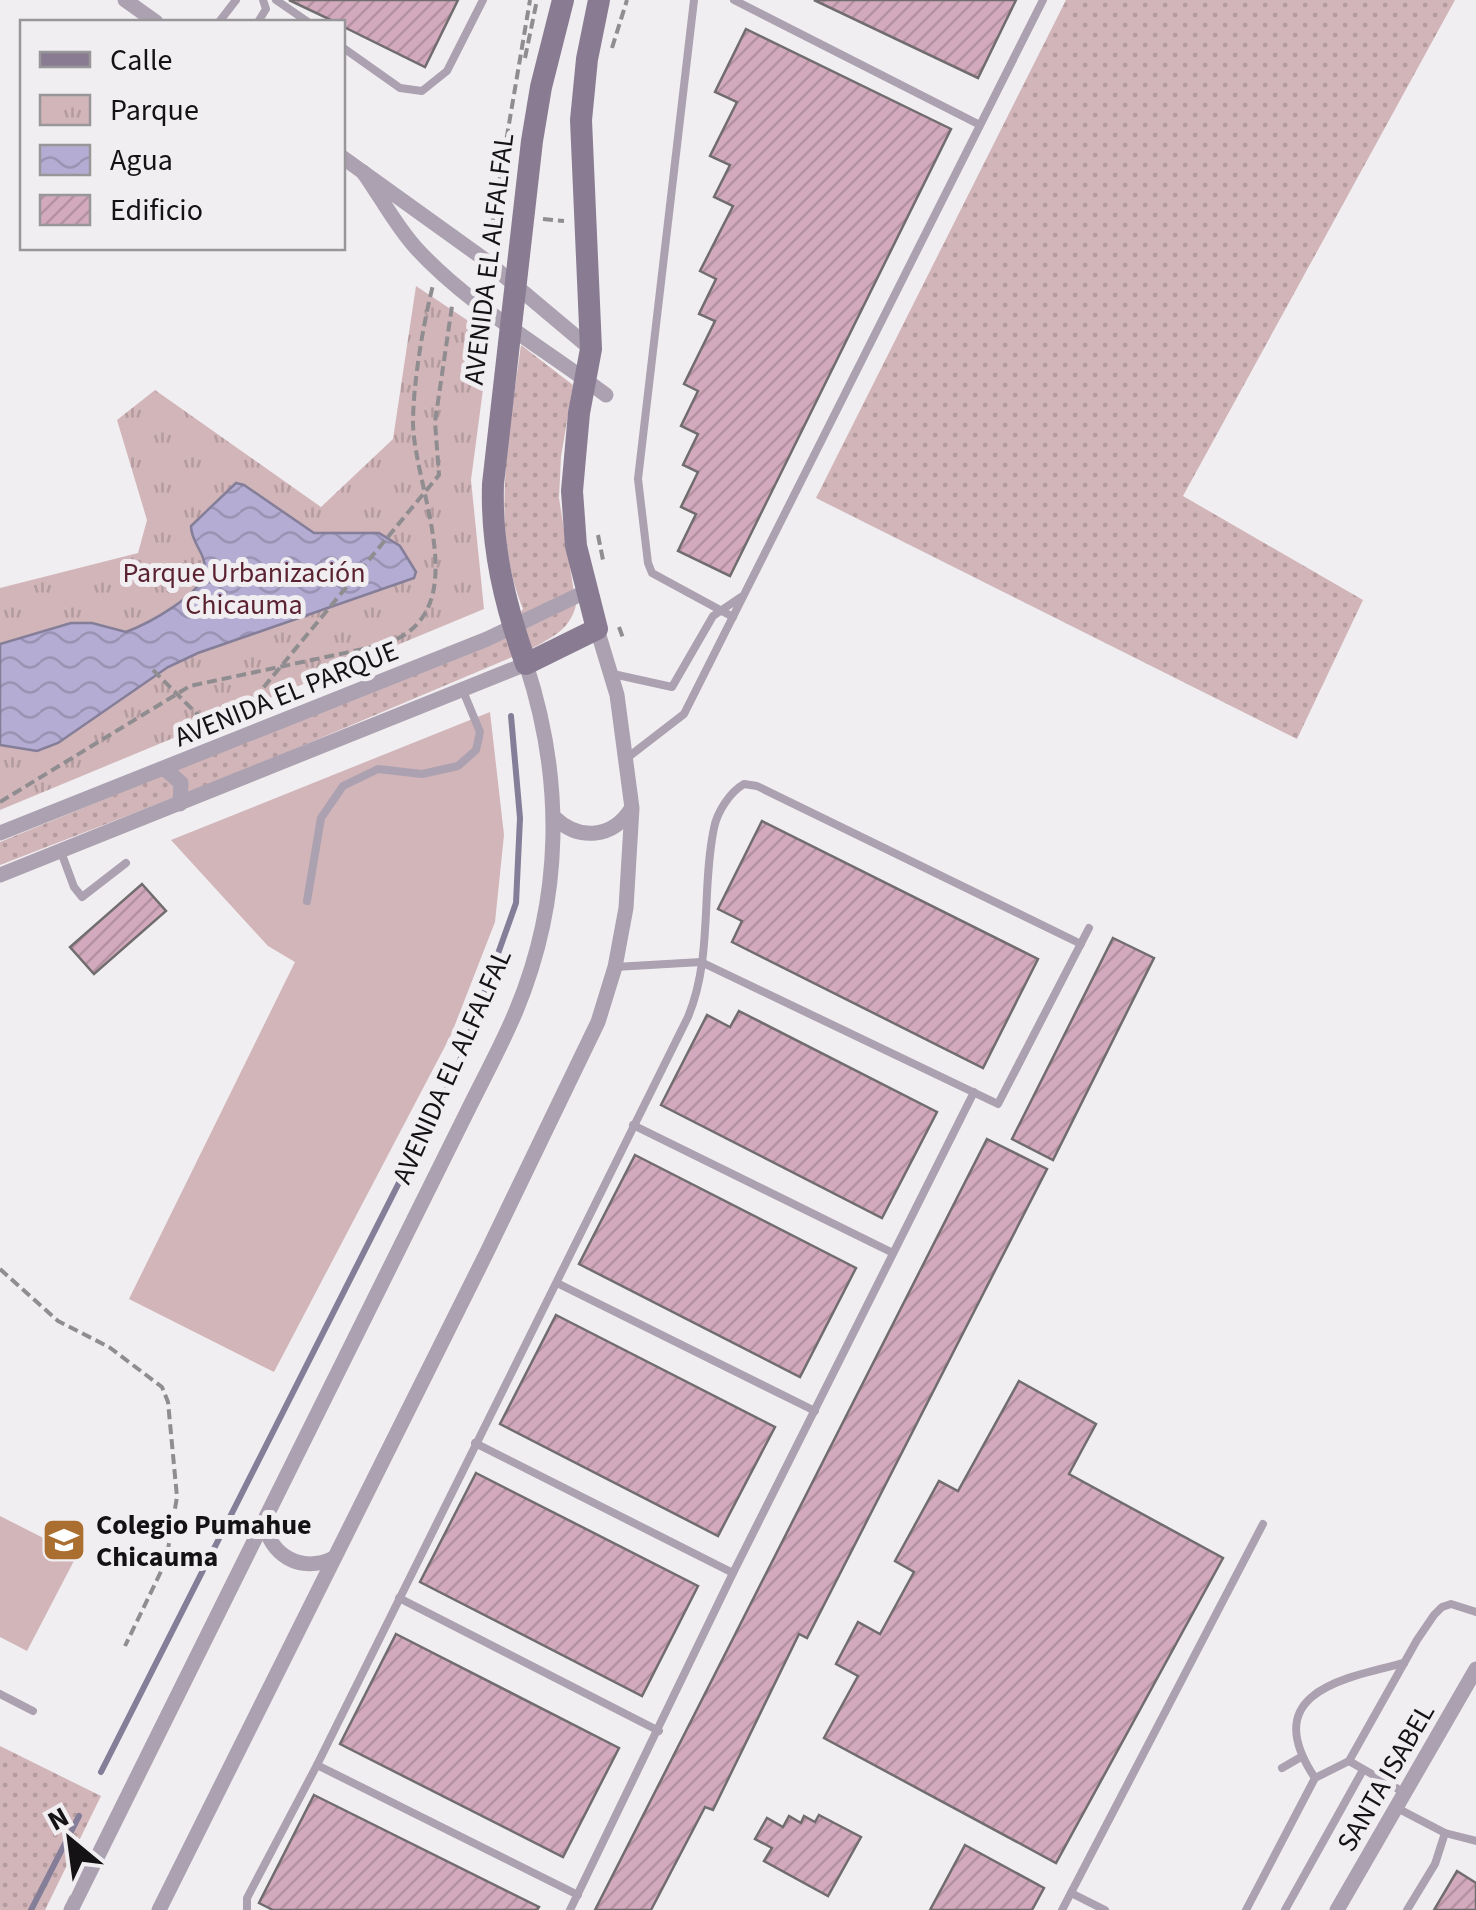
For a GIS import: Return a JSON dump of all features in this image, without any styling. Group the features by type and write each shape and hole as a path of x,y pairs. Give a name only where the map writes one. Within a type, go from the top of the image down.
{"street":[{"path":"126,0 153,20"},
{"name":"AVENIDA EL ALFALFAL","path":"70,1910 515,1013 536,955 552,868 554,818 544,722 512,626 492,516 522,217 541,88 563,0"},
{"path":"159,1910 590,1041 614,967 629,884 632,808 606,626 587,591 572,516 575,449 584,378 592,349 581,120 599,0"},
{"path":"345,159 484,259 592,349"},
{"path":"363,172 405,236 437,268 606,395"},
{"name":"AVENIDA EL PARQUE","path":"0,833 166,770 587,591"},
{"path":"0,875 463,690 606,626"},
{"path":"166,770 182,782 180,804"},
{"path":"554,818 570,829 598,833 615,827 632,808"},
{"path":"264,1520 274,1548 290,1560 312,1564 334,1558"},
{"name":"SANTA ISABEL","path":"1338,1910 1476,1669"}],"lane":[{"path":"221,20 236,0"},
{"path":"276,0 305,20"},
{"path":"345,49 400,88 422,91 447,71 483,0"},
{"path":"694,0 638,479 652,572 733,617"},
{"path":"734,0 980,125"},
{"path":"627,758 684,714 1043,0"},
{"path":"610,673 672,686 712,616 744,594"},
{"path":"307,901 321,818 343,786 378,769 422,774 458,766 476,750 480,732 463,690"},
{"path":"247,1910 246,1898 317,1765 688,1017 698,988 714,825 733,790 744,784 757,786 1080,944"},
{"path":"61,852 74,888 82,897 126,863"},
{"path":"614,967 701,962 998,1104 1089,928"},
{"path":"570,1910 732,1573 974,1092"},
{"path":"633,1124 893,1254"},
{"path":"557,1283 815,1411"},
{"path":"475,1443 732,1573"},
{"path":"1062,1910 1263,1524"},
{"path":"398,1598 659,1731"},
{"path":"1246,1910 1315,1778 1349,1761 1416,1640 1442,1607 1452,1604 1476,1612"},
{"path":"1315,1778 1295,1738 1297,1721 1308,1698 1336,1679 1405,1662"},
{"path":"0,1694 33,1710"},
{"path":"1282,1768 1302,1758"},
{"path":"1349,1761 1445,1833 1476,1842"},
{"path":"317,1765 578,1894"},
{"path":"1285,1910 1363,1770"},
{"path":"1407,1910 1435,1864 1445,1833"},
{"path":"1071,1893 1105,1910"}],"path":[{"path":"484,259 530,0"},
{"path":"494,215 586,223"},
{"path":"0,802 190,686 403,638 424,614 435,592 437,566 414,424 425,318 437,268"},
{"path":"229,729 439,475 435,422 456,285"},
{"path":"597,532 604,564"},
{"path":"606,626 623,638"},
{"path":"152,670 218,734"},
{"path":"0,1269 58,1321 109,1346 162,1387 168,1402 177,1498 169,1545 166,1561 125,1646"}],"green space":[{"path":"1066,0 1455,0 1183,496 1363,600 1297,739 816,498"},
{"name":"Parque Urbanización Chicauma","path":"416,286 482,330 489,344 471,480 484,609 0,810 0,588 138,553 147,520 117,420 155,390 321,507 393,439"},
{"path":"521,345 573,385 561,457 559,498 576,605 565,627 531,649 238,773 0,865 0,842 505,632 523,609 513,578 505,512 508,444"},
{"path":"490,712 504,835 495,922 451,1035 274,1372 129,1299 295,962 268,946 171,840"},
{"path":"0,1516 77,1555 27,1651 0,1637"},
{"path":"0,1746 101,1796 45,1910 0,1910"}],"water":[{"path":"236,483 314,533 379,533 400,546 416,572 414,578 198,653 168,667 58,743 37,751 0,745 0,644 71,623 92,623 126,632 173,607 195,589 205,570 191,526"}],"building":[{"path":"289,0 458,0 425,67 345,27 345,20 331,20"},
{"path":"814,0 1016,0 978,78"},
{"path":"746,29 951,129 730,576 678,551 696,514 681,507 698,472 683,465 698,434 681,426 698,391 684,384 715,321 699,314 716,279 700,271 733,206 714,197 730,165 710,156 737,102 715,92"},
{"path":"762,821 1038,959 983,1068 732,942 742,921 718,909"},
{"path":"142,884 166,911 94,974 70,947"},
{"path":"1113,938 1154,958 1053,1160 1012,1139"},
{"path":"739,1011 937,1112 882,1218 661,1105 707,1015 730,1027"},
{"path":"987,1139 1047,1169 807,1638 799,1634 713,1810 705,1807 651,1910 595,1910"},
{"path":"635,1155 856,1268 800,1377 579,1264"},
{"path":"556,1315 775,1427 718,1536 500,1424"},
{"path":"1019,1381 1096,1424 1069,1474 1223,1558 1056,1863 824,1738 858,1676 836,1664 858,1622 880,1634 914,1572 895,1561 939,1481 958,1491"},
{"path":"476,1473 698,1586 642,1696 420,1582"},
{"path":"396,1634 619,1748 563,1857 340,1744"},
{"path":"314,1795 539,1907 273,1910 259,1903"},
{"path":"819,1815 861,1837 828,1896 764,1861 772,1848 755,1839 767,1818 783,1827 789,1816 801,1823 804,1816 815,1822"},
{"path":"965,1845 1044,1888 1032,1910 930,1910"},
{"path":"1457,1871 1476,1883 1476,1910 1434,1910"}],"waterway":[{"path":"101,1772 458,1066 516,903 520,818 511,716"},
{"path":"31,1910 79,1816"}],"place":[{"name":"Colegio Pumahue Chicauma","path":"64,1540"}]}
